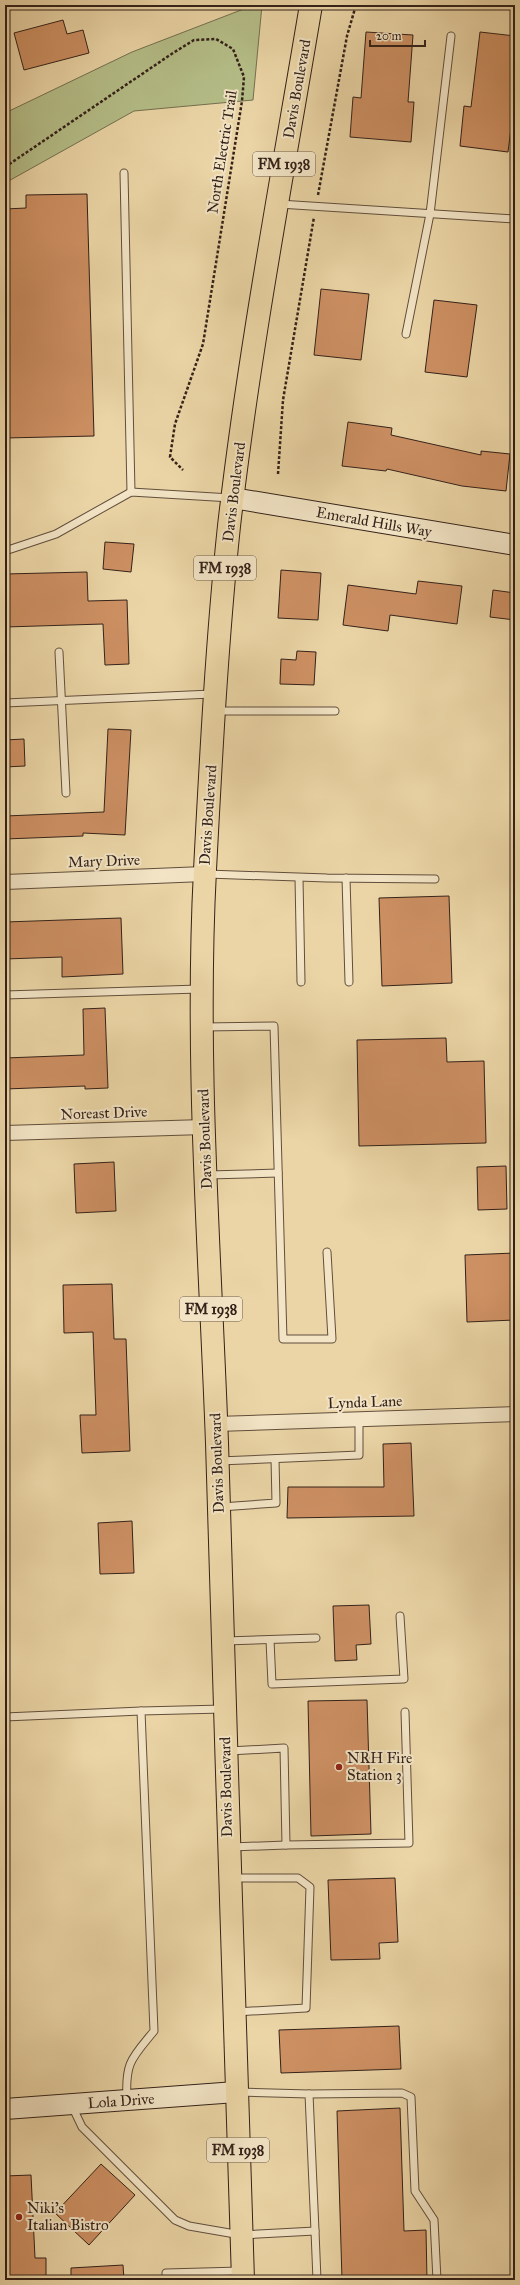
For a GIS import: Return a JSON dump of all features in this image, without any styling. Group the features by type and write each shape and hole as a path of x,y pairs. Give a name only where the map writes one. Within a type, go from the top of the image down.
{"main road":[{"name":"Davis Boulevard","path":"243,2275 233,2012 216,1424 204,1127 201,989 204,874 233,498 257,323 311,5"}],"street":[{"name":"Emerald Hills Way","path":"233,498 515,545"},
{"name":"Mary Drive","path":"5,882 204,874"},
{"name":"Noreast Drive","path":"5,1134 204,1127"},
{"name":"Lynda Lane","path":"216,1424 515,1414"},
{"name":"Lola Drive","path":"5,2109 236,2092"}],"lane":[{"path":"406,334 430,214 451,36"},
{"path":"124,173 131,492"},
{"path":"277,204 515,219"},
{"path":"5,551 56,534 131,492 233,498"},
{"path":"59,652 66,793"},
{"path":"5,703 62,700 216,703 335,711"},
{"path":"204,874 299,878 434,879"},
{"path":"299,878 300,982"},
{"path":"346,878 349,982"},
{"path":"5,995 201,989"},
{"path":"202,1028 274,1026 283,1339 332,1339 327,1252"},
{"path":"206,1175 278,1173"},
{"path":"217,1461 360,1455 359,1419"},
{"path":"218,1507 276,1503 275,1459"},
{"path":"270,1640 272,1684 404,1679 400,1616"},
{"path":"223,1642 316,1638"},
{"path":"5,1717 141,1711 224,1710"},
{"path":"127,2100 126,2074 130,2060 154,2031 141,1711"},
{"path":"228,1847 409,1843 405,1712"},
{"path":"225,1751 284,1748 286,1845"},
{"path":"229,1878 298,1878 310,1887 306,2008 233,2012"},
{"path":"236,2092 309,2094 402,2093 411,2097 415,2191 434,2220 437,2280"},
{"path":"309,2094 317,2280"},
{"path":"72,2104 82,2127 175,2220 189,2226 241,2235 315,2231"},
{"path":"166,2280 166,2273 243,2275"}],"path":[{"path":"278,474 283,400 347,36 356,5"},
{"name":"North Electric Trail","path":"5,167 173,52 194,40 216,39 233,49 244,77 242,101 203,344 176,424 170,457 183,470"}],"green space":[{"path":"254,5 262,5 253,100 134,111 5,183 5,113 132,52"}],"building":[{"path":"63,20 67,34 83,30 89,53 24,70 14,33"},
{"path":"366,32 413,35 408,102 414,102 411,142 350,137 353,97 361,98"},
{"path":"480,32 515,36 515,97 508,152 460,146 464,106 471,107"},
{"path":"87,194 94,436 5,438 5,209 26,208 26,195"},
{"path":"321,289 369,294 361,360 314,355"},
{"path":"434,300 477,305 467,377 425,372"},
{"path":"348,422 392,428 391,435 481,455 481,451 510,454 506,491 462,486 387,469 386,471 342,466"},
{"path":"105,542 134,544 131,572 103,569"},
{"path":"281,570 321,573 318,620 278,618"},
{"path":"87,572 88,601 127,600 129,664 105,665 103,624 5,627 5,574"},
{"path":"418,581 462,586 457,624 390,615 388,631 343,625 348,585 416,594"},
{"path":"493,590 515,593 515,620 490,617"},
{"path":"297,651 316,652 314,685 280,684 281,659 296,660"},
{"path":"108,729 131,730 125,835 83,833 83,836 5,839 5,816 104,812"},
{"path":"24,739 25,766 5,767 5,740"},
{"path":"449,896 452,983 382,986 379,898"},
{"path":"121,918 123,974 62,977 62,957 5,959 5,922"},
{"path":"105,1008 108,1088 85,1089 85,1086 5,1089 5,1058 84,1055 83,1009"},
{"path":"446,1038 447,1062 484,1061 486,1143 359,1146 357,1040"},
{"path":"114,1162 116,1211 76,1213 74,1164"},
{"path":"506,1166 507,1209 478,1210 477,1167"},
{"path":"515,1253 515,1320 467,1322 465,1255"},
{"path":"112,1284 114,1339 126,1339 130,1451 82,1453 80,1415 96,1415 93,1332 64,1333 63,1285"},
{"path":"411,1443 414,1516 287,1518 288,1487 384,1487 383,1444"},
{"path":"132,1521 134,1573 100,1574 98,1523"},
{"path":"369,1605 371,1644 356,1645 357,1660 335,1661 333,1606"},
{"name":"NRH Fire Station 3","path":"367,1700 371,1834 311,1836 308,1701"},
{"path":"395,1878 398,1942 379,1943 380,1959 331,1960 328,1880"},
{"path":"399,2026 401,2069 281,2073 279,2030"},
{"path":"400,2108 404,2231 426,2230 427,2280 342,2280 337,2111"},
{"path":"101,2164 135,2195 89,2245 55,2213"},
{"name":"Niki's Italian Bistro","path":"31,2175 35,2258 46,2258 46,2280 5,2280 5,2176"},
{"path":"123,2265 124,2280 71,2280 71,2268"}],"place":[{"name":"NRH Fire Station 3","path":"339,1767"},
{"name":"Niki's Italian Bistro","path":"19,2217"}]}
